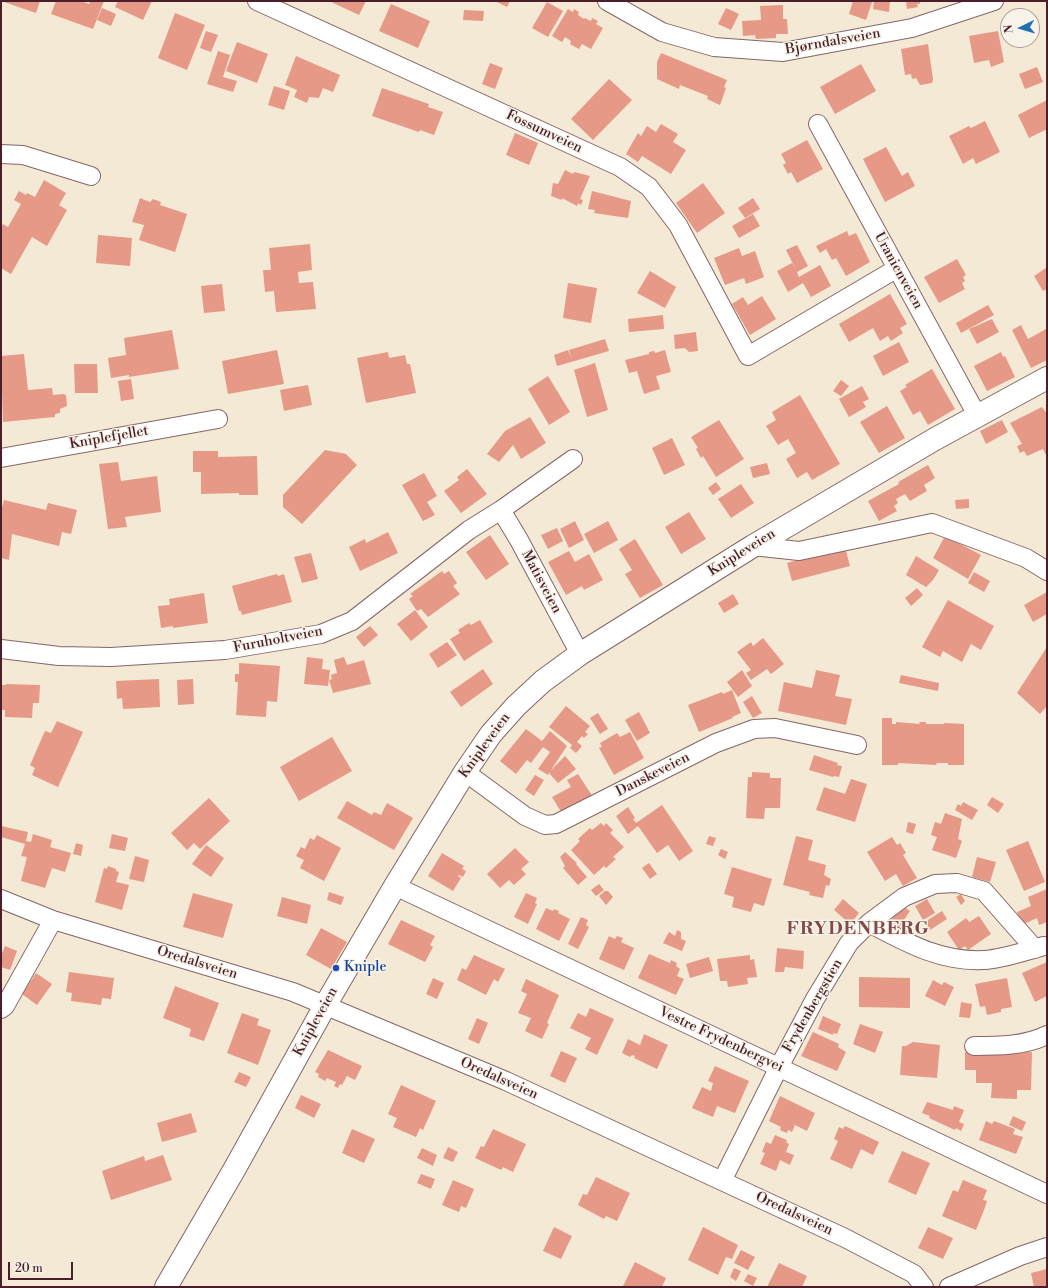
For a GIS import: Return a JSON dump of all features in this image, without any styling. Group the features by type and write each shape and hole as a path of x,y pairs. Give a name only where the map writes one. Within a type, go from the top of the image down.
{"street":[{"name":"Fossumveien","path":"257,1 620,167 643,183 649,188 678,225 748,356 896,269"},
{"name":"Bjørndalsveien","path":"606,1 662,32 714,47 783,52 912,28 994,1"},
{"name":"Uranienveien","path":"818,124 978,417"},
{"path":"1,154 23,155 91,176"},
{"name":"Knipleveien","path":"166,1287 326,1004 395,886 465,772 491,734 516,706 543,681 580,654 753,546 935,439 978,417 1047,378"},
{"name":"Kniplefjellet","path":"1,458 218,419"},
{"name":"Furuholtveien","path":"1,649 59,656 111,657 224,650 321,634 352,621 469,530 501,510 573,459"},
{"name":"Matisveien","path":"501,510 519,540 580,654"},
{"path":"753,546 799,551 932,524 1026,558 1047,571"},
{"name":"Danskeveien","path":"465,772 526,816 546,825 556,824 716,743 754,729 775,728 858,745"},
{"name":"Frydenbergstien","path":"722,1181 815,999 849,944 869,923 904,897 935,884 957,883 984,891 1041,947"},
{"name":"Vestre Frydenbergvei","path":"395,886 1047,1194"},
{"name":"Oredalsveien","path":"1,900 53,920 293,992 326,1004 506,1081 845,1238 914,1274 924,1287"},
{"path":"1,1009 5,1006 53,920"},
{"name":"Frydenbergstien","path":"869,923 913,946 954,960 986,960 1041,947"},
{"path":"974,1046 1005,1045 1039,1039 1047,1035"},
{"path":"949,1287 1020,1256 1047,1247"}],"building":[{"path":"1,1 40,1 36,13"},
{"path":"56,1 81,1 89,4 90,1 104,1 93,29 51,14"},
{"path":"118,1 152,1 143,20 115,7"},
{"path":"329,1 366,1 359,15"},
{"path":"495,1 510,1 507,7"},
{"path":"853,1 872,2 866,20 849,14"},
{"path":"874,1 890,1 889,12 873,9"},
{"path":"906,1 920,1 920,4 917,4 918,7 907,9"},
{"path":"547,2 563,11 548,37 532,28"},
{"path":"391,4 430,21 418,48 379,31"},
{"path":"783,5 783,19 787,19 788,34 776,34 776,38 756,39 755,35 743,36 742,21 761,20 760,6"},
{"path":"102,8 116,14 111,26 97,20"},
{"path":"726,8 739,14 731,30 718,24"},
{"path":"568,9 573,12 574,9 579,12 578,15 584,19 585,18 591,21 592,18 598,21 596,24 603,28 591,49 582,44 579,49 570,44 571,41 565,37 562,42 552,36"},
{"path":"464,10 484,11 483,21 463,20"},
{"path":"175,13 205,25 187,70 158,58"},
{"path":"206,31 218,35 211,52 200,48"},
{"path":"998,31 1000,48 1001,48 1004,62 991,67 989,60 974,63 969,36"},
{"path":"237,42 268,54 257,83 226,71"},
{"path":"928,44 933,79 932,83 920,85 916,78 912,79 911,74 905,75 901,49"},
{"path":"218,51 230,55 223,77 237,81 233,92 207,84"},
{"path":"661,53 727,80 720,105 707,99 708,96 680,85 679,89 657,79 657,62"},
{"path":"296,56 340,75 333,92 323,88 319,98 309,97 307,103 294,97 297,90 285,85"},
{"path":"490,63 503,68 495,89 482,84"},
{"path":"861,64 876,91 835,114 820,87"},
{"path":"1037,67 1043,82 1025,89 1019,74"},
{"path":"609,79 632,100 593,140 571,119"},
{"path":"274,86 290,91 284,110 268,105"},
{"path":"382,88 429,104 428,107 443,112 434,135 420,130 419,132 372,116"},
{"path":"1047,100 1047,129 1029,138 1018,115"},
{"path":"985,121 1000,152 976,164 973,158 963,164 949,136 969,126 971,128"},
{"path":"661,124 678,134 673,142 686,150 671,174 642,156 638,162 626,154 638,133 641,136 647,126 656,132"},
{"path":"515,133 538,143 529,165 506,155"},
{"path":"807,140 823,169 797,183 791,172 788,174 783,165 786,163 781,154"},
{"path":"886,147 902,176 908,172 915,186 885,202 863,159"},
{"path":"565,170 573,174 574,172 590,176 580,199 583,200 581,205 578,203 577,206 562,198 562,200 551,196 553,183 558,184"},
{"path":"44,180 66,193 59,205 67,210 47,246 32,237 11,274 1,268 1,228 3,224 8,227 21,204 14,200 19,191 26,195 27,193 35,197"},
{"path":"703,183 725,213 697,233 676,203"},
{"path":"592,191 631,201 628,218 594,213 595,210 588,209"},
{"path":"140,198 150,202 153,199 161,202 160,205 187,214 175,252 139,240 144,225 132,222"},
{"path":"753,198 760,209 745,218 738,208"},
{"path":"753,214 760,226 739,238 732,226"},
{"path":"847,231 849,236 856,233 870,262 846,276 836,258 832,260 826,249 820,253 816,246"},
{"path":"98,235 132,238 130,266 96,263"},
{"path":"310,244 312,270 298,272 299,283 313,282 316,309 276,312 274,291 265,292 263,270 271,270 269,248"},
{"path":"797,245 808,266 797,272 799,277 820,265 831,286 811,297 803,283 788,292 777,271 792,263 796,270 786,250"},
{"path":"739,248 742,256 755,251 764,277 746,284 744,278 725,285 714,258"},
{"path":"957,259 966,275 963,277 965,281 962,283 965,289 939,303 924,277"},
{"path":"1046,268 1047,289 1043,291 1034,276"},
{"path":"650,271 676,287 665,308 637,293"},
{"path":"568,283 597,288 591,323 563,318"},
{"path":"222,284 225,311 204,313 201,286"},
{"path":"890,294 907,324 900,328 903,333 891,341 888,336 880,341 873,328 849,342 839,324"},
{"path":"762,296 776,319 750,335 732,304 743,297 748,305"},
{"path":"988,305 994,315 961,333 956,323"},
{"path":"663,315 664,329 629,332 628,319"},
{"path":"992,319 999,332 977,344 969,329"},
{"path":"1021,325 1028,339 1046,329 1047,332 1047,360 1031,368 1012,330"},
{"path":"172,330 179,369 129,377 129,375 111,378 108,358 126,355 124,338"},
{"path":"696,332 698,351 689,352 685,348 675,349 674,335"},
{"path":"605,339 609,351 557,366 554,355 568,350 571,357 569,350"},
{"path":"899,342 909,362 883,376 873,356"},
{"path":"277,350 284,384 228,394 222,361"},
{"path":"665,350 671,372 656,376 660,389 644,394 637,371 629,373 625,360 649,354 649,352 654,351 655,353"},
{"path":"388,352 389,358 405,355 407,364 410,364 416,393 366,403 357,358"},
{"path":"1001,352 1003,357 1005,356 1015,377 987,391 974,366"},
{"path":"24,354 28,390 52,388 53,395 66,395 67,406 60,409 60,413 55,414 55,417 3,422 1,356"},
{"path":"595,363 608,410 587,417 574,370"},
{"path":"74,364 97,364 98,393 75,393"},
{"path":"932,369 955,409 928,425 920,411 913,415 900,391 907,387 905,385"},
{"path":"548,376 570,412 549,425 528,389"},
{"path":"131,379 134,399 121,401 118,381"},
{"path":"841,380 849,386 841,396 833,391"},
{"path":"308,385 312,405 284,411 280,390"},
{"path":"862,386 869,399 863,402 866,407 849,417 839,399"},
{"path":"800,395 840,464 812,480 807,472 797,478 786,459 796,453 788,439 778,445 766,426 776,420 772,412"},
{"path":"887,406 905,438 879,453 860,422"},
{"path":"1042,407 1047,414 1047,454 1046,455 1043,449 1027,456 1024,451 1020,453 1017,446 1022,444 1010,423"},
{"path":"530,417 546,443 521,459 513,445 499,462 487,454 505,431"},
{"path":"719,420 744,459 716,477 703,456 701,458 696,449 698,448 691,437"},
{"path":"1002,420 1008,432 986,444 980,431"},
{"path":"672,438 685,465 664,475 652,448"},
{"path":"325,450 346,454 357,465 302,524 283,507 283,495"},
{"path":"193,451 218,451 218,457 257,456 258,495 239,495 239,493 201,494 201,472 193,472"},
{"path":"118,462 121,481 157,476 161,512 125,517 127,527 108,529 99,464"},
{"path":"767,463 770,474 753,478 750,467"},
{"path":"928,465 935,478 924,485 927,491 910,501 905,494 896,499 898,503 894,506 897,511 879,521 868,501 899,484 898,482"},
{"path":"467,469 487,494 461,513 444,491 459,480 457,477"},
{"path":"424,473 437,496 427,502 435,515 423,521 402,485"},
{"path":"716,482 721,489 713,495 708,488"},
{"path":"741,484 754,503 731,518 718,499"},
{"path":"969,499 969,508 956,509 955,500"},
{"path":"4,500 46,510 48,503 77,510 71,534 62,532 59,546 12,534 9,560 1,558 1,511"},
{"path":"689,512 706,539 681,554 665,527"},
{"path":"575,521 584,540 569,548 560,529"},
{"path":"608,521 618,540 594,553 584,534"},
{"path":"557,528 563,541 548,549 541,535"},
{"path":"388,532 398,553 360,571 349,547 365,539 366,543"},
{"path":"490,535 509,564 486,580 466,552"},
{"path":"945,536 981,555 968,579 933,558"},
{"path":"635,539 663,585 640,598 625,574 632,570 619,549"},
{"path":"845,547 850,566 792,581 787,563"},
{"path":"569,551 575,562 589,554 603,580 584,590 582,586 566,595 548,562"},
{"path":"311,553 318,579 302,583 294,557"},
{"path":"916,556 939,570 933,580 926,587 906,575"},
{"path":"442,571 444,574 449,571 457,583 453,586 460,594 428,617 421,609 417,611 409,599 413,596 410,594"},
{"path":"974,572 990,581 984,592 968,583"},
{"path":"277,574 278,576 284,574 292,602 242,615 241,611 239,611 232,586"},
{"path":"917,588 923,595 911,606 905,598"},
{"path":"1047,592 1047,614 1033,622 1024,605"},
{"path":"204,593 208,623 173,628 173,626 161,628 158,606 170,605 169,599"},
{"path":"733,594 739,604 724,613 718,603"},
{"path":"948,600 994,626 981,650 971,644 962,662 943,651 940,657 922,647"},
{"path":"415,610 428,627 411,641 397,624"},
{"path":"480,620 493,642 464,661 450,639 460,633 458,630 469,623 471,625"},
{"path":"370,626 378,635 364,647 356,637"},
{"path":"763,638 784,664 771,674 767,669 751,680 746,673 751,670 737,652 751,642 753,646"},
{"path":"447,642 457,655 438,668 429,654"},
{"path":"1047,647 1047,706 1040,714 1017,693"},
{"path":"307,657 323,659 322,669 330,670 328,686 304,684"},
{"path":"344,657 347,665 364,660 371,684 333,693 329,680 332,679 331,675 337,673 334,660"},
{"path":"239,663 280,666 277,702 267,701 266,717 236,715 238,682 235,682 235,674 239,674"},
{"path":"483,669 493,684 461,707 450,692"},
{"path":"742,670 752,686 738,697 727,682"},
{"path":"816,670 840,675 835,696 852,699 846,725 778,711 784,682 812,688"},
{"path":"901,675 939,683 938,691 899,683"},
{"path":"159,679 160,707 123,709 122,698 117,699 116,681"},
{"path":"193,679 194,704 178,705 177,680"},
{"path":"1,685 40,685 39,703 33,703 32,718 5,717 5,710 1,710"},
{"path":"732,690 741,713 732,717 733,718 699,732 688,705 722,692 723,694"},
{"path":"752,696 762,713 753,718 743,702"},
{"path":"566,706 590,726 585,732 588,734 584,738 582,736 577,742 582,746 576,753 570,748 572,745 549,727"},
{"path":"639,712 650,733 637,741 625,720"},
{"path":"598,713 608,729 600,734 590,718"},
{"path":"882,718 892,718 892,724 896,724 896,722 920,724 919,722 926,722 926,724 964,724 964,765 948,765 948,763 936,763 937,765 898,763 898,765 882,765"},
{"path":"57,721 83,732 58,787 32,775 35,768 30,765 45,731 51,733"},
{"path":"526,729 542,741 550,731 567,746 551,770 565,756 576,769 558,783 549,773 548,775 538,769 550,752 543,747 531,763 527,760 516,774 500,761"},
{"path":"630,732 644,758 614,775 599,748 602,747 600,743 617,733 620,737"},
{"path":"332,737 352,771 299,801 280,767"},
{"path":"814,755 838,763 837,765 842,766 839,777 833,777 809,770"},
{"path":"752,772 770,773 770,778 781,778 780,808 765,808 764,819 746,818 748,777 752,777"},
{"path":"578,774 593,797 563,815 552,797 571,787 567,780"},
{"path":"535,775 544,780 534,796 525,790"},
{"path":"851,779 867,784 855,822 816,810 824,787 845,794"},
{"path":"992,797 1004,804 998,813 987,805"},
{"path":"209,798 230,821 200,849 194,843 187,850 171,833"},
{"path":"347,801 372,815 374,812 381,815 387,803 413,818 394,850 337,818"},
{"path":"963,802 978,810 972,820 955,810 958,804 961,806"},
{"path":"662,805 693,851 679,861 668,845 657,853 638,826 628,834 616,816 628,807 635,818 633,819 636,823"},
{"path":"945,813 962,819 958,839 962,841 956,858 932,850 937,837 931,835 935,822 941,824"},
{"path":"908,822 916,824 913,834 906,832"},
{"path":"601,823 604,826 606,823 613,830 610,833 624,847 613,857 616,859 606,868 604,866 594,875 571,850 580,841 578,839 590,828 592,830"},
{"path":"1,826 28,832 26,841 31,842 33,834 52,840 50,847 71,853 65,872 52,868 45,888 21,881 27,857 21,856 25,844 1,837"},
{"path":"112,834 128,838 125,851 109,848"},
{"path":"317,835 341,848 324,881 300,868 304,860 296,856 301,847 305,849 310,838 314,840"},
{"path":"709,836 716,838 713,846 706,844"},
{"path":"796,836 813,840 808,860 826,865 824,875 831,879 829,886 826,885 823,898 809,895 810,892 783,885"},
{"path":"892,837 897,845 900,843 906,853 903,855 917,878 903,886 896,874 885,881 867,852"},
{"path":"1028,841 1045,882 1024,891 1006,850"},
{"path":"76,843 83,845 81,856 73,854"},
{"path":"206,845 224,858 211,877 192,864"},
{"path":"515,848 529,862 521,869 526,874 514,885 509,880 500,888 487,874"},
{"path":"721,849 728,852 725,859 718,855"},
{"path":"565,852 577,863 576,864 587,877 578,885 563,868 565,866 560,857"},
{"path":"442,853 464,866 462,869 466,871 463,877 458,876 461,878 453,891 428,876"},
{"path":"135,856 149,860 144,882 129,879"},
{"path":"977,857 996,862 990,882 972,877"},
{"path":"649,863 657,874 650,879 642,868"},
{"path":"108,866 119,872 116,882 129,885 122,910 95,902 104,868 107,869"},
{"path":"732,867 772,879 764,906 754,903 751,912 732,907 734,897 724,894"},
{"path":"599,884 604,890 596,896 591,890"},
{"path":"1047,889 1047,922 1039,925 1037,918 1022,925 1017,912 1031,906 1028,897"},
{"path":"605,891 608,891 613,897 606,905 599,896"},
{"path":"329,892 344,897 341,905 327,900"},
{"path":"193,893 233,904 223,938 183,927"},
{"path":"526,893 537,898 535,903 537,904 528,924 514,917"},
{"path":"961,894 965,901 961,905 956,897"},
{"path":"282,897 311,905 307,924 277,916"},
{"path":"843,899 859,913 850,924 834,910"},
{"path":"927,899 935,913 923,920 915,906"},
{"path":"901,905 910,911 899,927 891,921"},
{"path":"546,908 553,911 554,909 559,911 558,913 570,919 559,941 536,929"},
{"path":"942,911 947,919 930,930 925,922"},
{"path":"979,916 991,934 968,950 965,946 959,950 947,932 966,918 969,922"},
{"path":"581,917 588,920 586,925 589,927 578,949 568,944"},
{"path":"401,920 435,936 430,945 433,947 425,962 388,944"},
{"path":"321,928 347,942 331,969 306,955"},
{"path":"677,930 681,932 681,939 686,941 682,951 663,943 669,932 675,936"},
{"path":"609,936 615,939 617,936 623,938 621,942 634,948 624,970 599,959"},
{"path":"5,946 17,951 10,970 1,967 1,956"},
{"path":"777,948 804,951 803,969 785,967 784,972 775,972"},
{"path":"649,954 670,963 671,960 677,963 676,966 680,969 677,976 684,979 676,995 638,978"},
{"path":"474,955 505,969 498,982 494,979 486,995 457,980 462,968 466,970"},
{"path":"750,955 750,960 754,959 757,977 747,978 748,984 728,987 727,981 720,981 717,959"},
{"path":"709,957 713,971 690,978 686,964"},
{"path":"1047,962 1047,996 1035,1002 1022,973"},
{"path":"69,972 114,978 111,999 102,998 101,1005 71,1001 72,993 66,992"},
{"path":"36,973 52,984 37,1005 22,994"},
{"path":"859,977 910,978 910,1008 859,1007"},
{"path":"433,978 444,983 437,999 426,994"},
{"path":"1007,978 1012,1007 1001,1009 1001,1012 987,1015 985,1006 980,1007 975,984"},
{"path":"526,979 559,995 542,1039 525,1031 531,1018 518,1013 527,994 521,991"},
{"path":"933,980 942,985 944,982 954,987 945,1006 925,996"},
{"path":"175,986 219,1003 204,1041 189,1036 191,1029 163,1018"},
{"path":"961,1002 972,1004 970,1018 959,1017"},
{"path":"590,1008 614,1019 597,1055 585,1049 591,1038 570,1028 578,1013 586,1017"},
{"path":"242,1013 259,1019 257,1025 271,1030 258,1065 227,1053"},
{"path":"823,1016 841,1024 837,1034 833,1033 833,1035 818,1029"},
{"path":"477,1018 488,1023 479,1044 468,1039"},
{"path":"860,1024 883,1032 875,1053 853,1044"},
{"path":"813,1032 839,1044 838,1047 846,1052 837,1071 801,1056"},
{"path":"644,1034 668,1045 657,1069 634,1058 635,1056 632,1055 630,1057 622,1053 628,1039 640,1045"},
{"path":"913,1042 940,1045 937,1078 900,1075 902,1046 906,1046"},
{"path":"328,1050 362,1066 355,1080 347,1076 342,1085 340,1084 338,1088 334,1086 336,1082 327,1078 325,1081 318,1077 319,1074 315,1072"},
{"path":"977,1050 1032,1052 1031,1090 1017,1090 1017,1099 991,1098 992,1083 976,1083 976,1070 965,1070 965,1052 977,1052"},
{"path":"561,1051 577,1058 565,1083 550,1076"},
{"path":"715,1066 749,1081 735,1113 717,1106 713,1117 692,1108 702,1087 711,1091 713,1083 708,1081"},
{"path":"239,1072 251,1077 246,1087 234,1082"},
{"path":"401,1085 436,1101 423,1130 420,1128 416,1137 393,1127 397,1118 388,1114"},
{"path":"301,1095 321,1104 314,1118 295,1108"},
{"path":"780,1096 815,1113 807,1131 795,1125 792,1132 788,1130 787,1133 780,1130 781,1127 769,1121"},
{"path":"927,1102 953,1110 954,1106 964,1110 959,1122 964,1124 961,1131 956,1128 955,1130 929,1118 930,1116 922,1113"},
{"path":"191,1113 197,1132 162,1142 157,1123"},
{"path":"1013,1116 1026,1122 1022,1131 1009,1125"},
{"path":"986,1121 992,1124 994,1121 1015,1129 1013,1134 1023,1137 1016,1154 979,1140"},
{"path":"845,1126 879,1142 873,1155 861,1149 852,1169 830,1159 838,1141 834,1139 839,1127 843,1129"},
{"path":"352,1129 375,1139 364,1163 342,1153"},
{"path":"493,1129 526,1144 513,1172 503,1167 501,1170 475,1158 481,1146 484,1147"},
{"path":"775,1135 787,1140 786,1142 789,1144 786,1152 794,1155 790,1165 780,1160 776,1171 760,1164 765,1153 762,1152 766,1142 771,1144"},
{"path":"448,1147 458,1152 453,1162 443,1158"},
{"path":"422,1148 437,1155 433,1166 417,1158"},
{"path":"902,1151 930,1163 916,1195 888,1182"},
{"path":"163,1155 172,1180 111,1200 102,1171 144,1156 145,1161"},
{"path":"421,1174 435,1179 431,1189 417,1183"},
{"path":"596,1177 630,1193 617,1221 606,1216 604,1219 578,1205 583,1194 587,1195"},
{"path":"453,1180 474,1189 466,1208 461,1206 459,1212 442,1205"},
{"path":"963,1180 987,1190 983,1200 987,1201 976,1230 942,1216 953,1190 958,1192"},
{"path":"554,1227 572,1236 561,1259 543,1251"},
{"path":"703,1227 738,1245 732,1259 726,1257 718,1275 688,1260"},
{"path":"928,1227 953,1238 943,1259 918,1248"},
{"path":"741,1250 755,1257 748,1270 734,1263"},
{"path":"635,1262 666,1278 662,1287 623,1286"},
{"path":"779,1263 807,1276 802,1287 767,1287"},
{"path":"734,1268 741,1271 736,1281 730,1277"},
{"path":"1047,1269 1047,1287 1034,1287 1031,1273"},
{"path":"748,1274 757,1278 753,1286 744,1281"}],"place":[{"name":"Kniple","path":"336,968"}],"district":[{"name":"FRYDENBERG","path":"858,930"}]}
